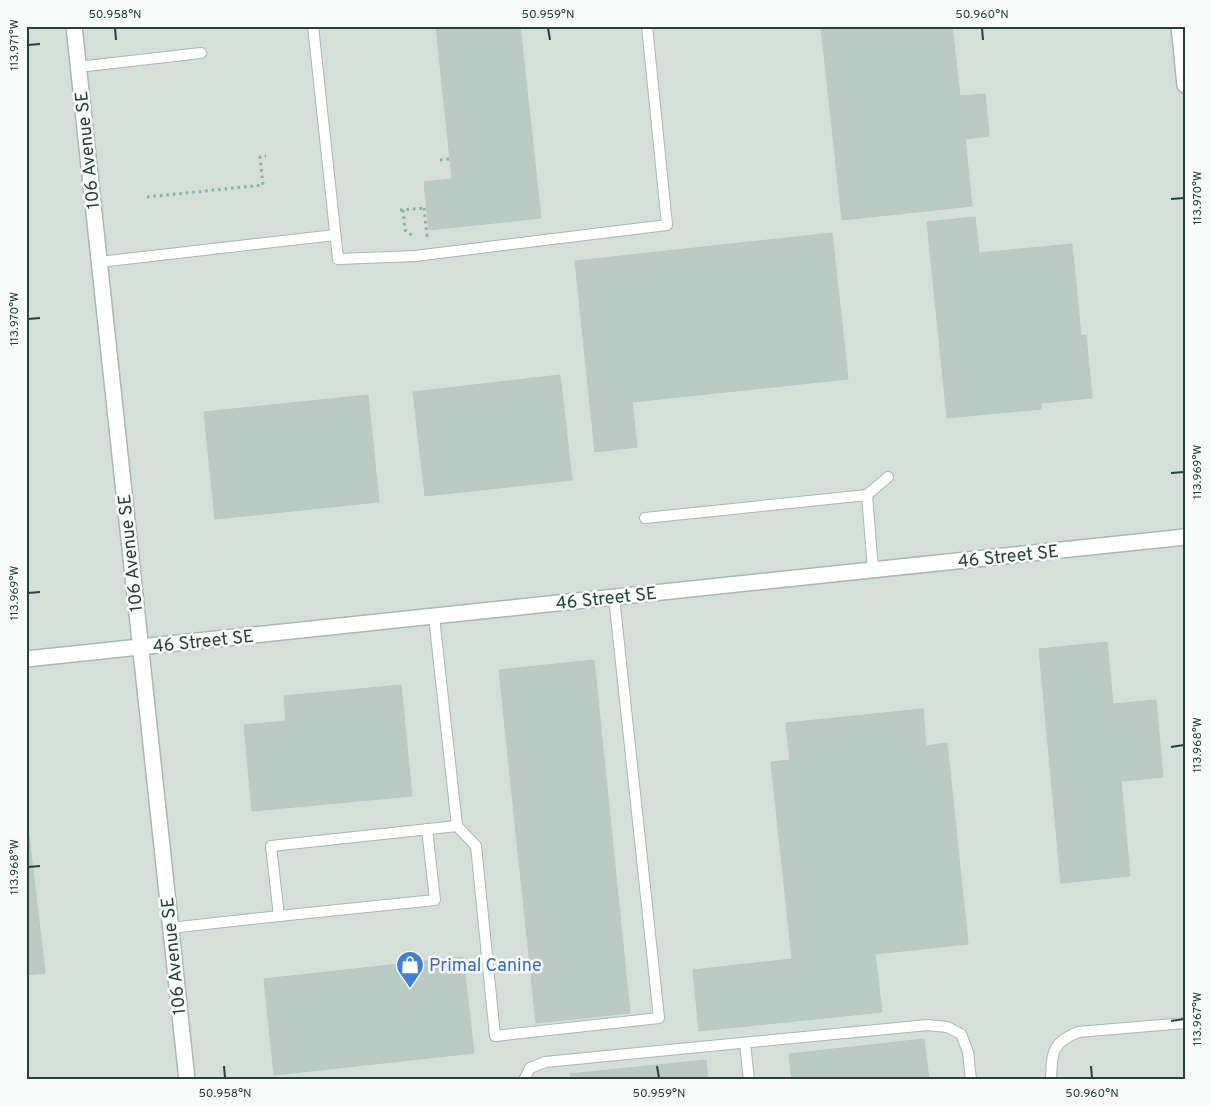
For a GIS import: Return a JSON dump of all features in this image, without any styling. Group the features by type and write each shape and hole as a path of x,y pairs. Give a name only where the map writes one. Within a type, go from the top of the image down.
{"street":[{"name":"106 Avenue SE","path":"74,26 187,1080"},
{"path":"1179,26 1185,85"},
{"name":"46 Street SE","path":"26,659 1185,537"}],"lane":[{"path":"313,26 338,259 415,256 668,225 647,26"},
{"path":"78,68 201,53"},
{"path":"99,262 335,235"},
{"path":"645,518 867,495 888,477"},
{"path":"867,495 873,570"},
{"path":"434,617 457,826 476,846 495,1036 659,1018 614,597"},
{"path":"279,916 271,846 457,826"},
{"path":"170,928 435,900 428,829"},
{"path":"1051,1080 1052,1053 1064,1038 1078,1032 1185,1023"},
{"path":"524,1080 530,1068 545,1062 928,1025 947,1026 962,1034 968,1052 971,1080"},
{"path":"745,1043 748,1080"}],"path":[{"path":"147,196 263,185 260,157 266,156"},
{"path":"440,160 450,159"},
{"path":"425,208 427,236 413,237 405,230 401,210 425,208"}],"shaded area":[{"path":"26,26 1185,26 1185,1080 26,1080"}],"building":[{"path":"436,26 520,26 541,218 429,230 424,182 452,179"},
{"path":"821,26 952,26 960,96 985,94 989,136 965,139 972,206 842,220"},
{"path":"975,217 979,253 1072,244 1081,336 1086,335 1092,398 1041,403 1041,409 947,418 927,222"},
{"path":"832,233 848,379 632,402 637,447 595,452 575,261"},
{"path":"560,375 572,480 425,496 413,392"},
{"path":"368,395 379,502 215,519 204,412"},
{"path":"1107,642 1113,704 1156,700 1163,777 1121,781 1130,876 1061,883 1039,649"},
{"path":"594,660 630,1013 536,1023 499,670"},
{"path":"401,685 412,796 252,811 244,725 286,721 284,696"},
{"path":"923,709 926,746 947,743 968,944 875,954 882,1012 699,1031 693,970 792,959 771,762 790,760 786,723"},
{"path":"26,810 45,973 26,975"},
{"path":"463,957 474,1053 274,1075 264,979"},
{"path":"924,1039 929,1080 792,1080 789,1054"},
{"path":"706,1060 708,1080 571,1080 570,1074"}],"place":[{"name":"Primal Canine","path":"410,989"}]}
